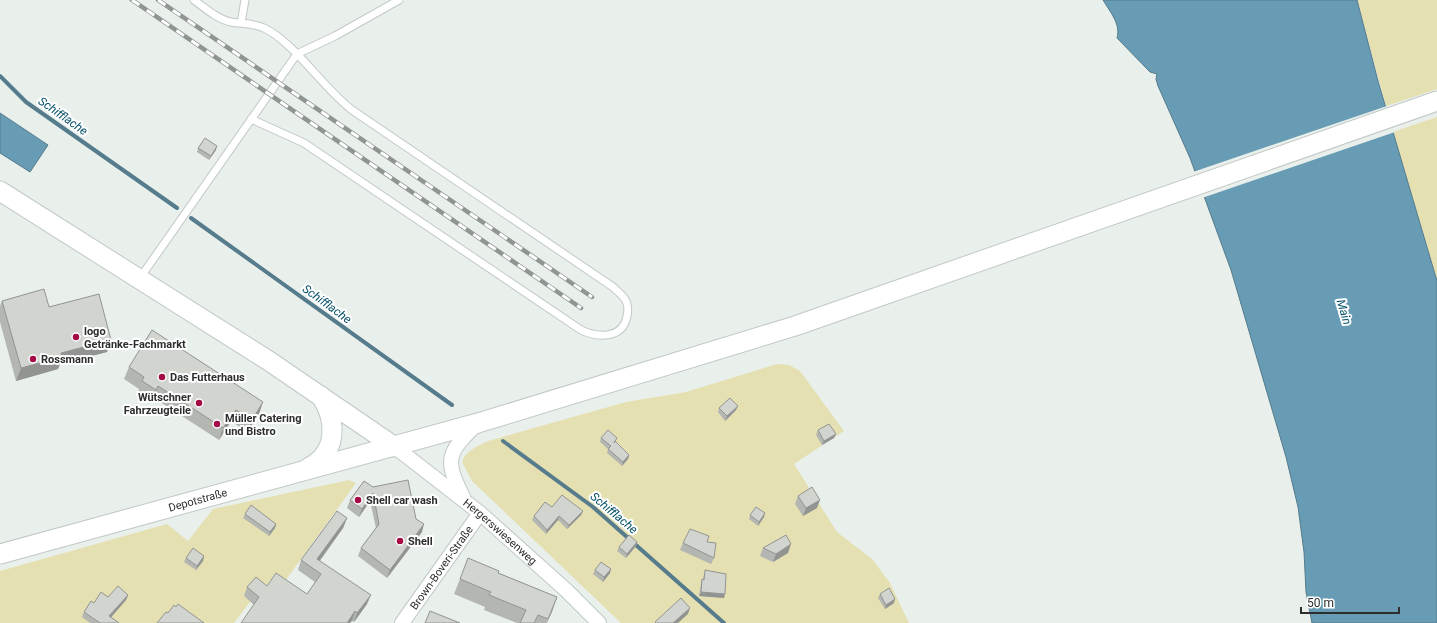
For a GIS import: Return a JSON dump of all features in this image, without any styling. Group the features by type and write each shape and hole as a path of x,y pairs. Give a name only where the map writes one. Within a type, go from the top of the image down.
{"main road":[{"name":"Depotstraße","path":"0,554 395,447 795,326 1437,102"},
{"path":"0,191 321,396 395,447"},
{"path":"302,471 313,466 329,447 332,435 331,414 321,396"}],"street":[{"path":"465,501 452,475 450,459 459,443 478,423"},
{"name":"Hergerswiesenweg","path":"395,447 480,513 566,590 599,623"},
{"name":"Brown-Boveri-Straße","path":"402,623 480,513"}],"lane":[{"path":"194,0 221,19 264,28 297,54 340,101 352,110 613,287 626,302 628,313 626,322 621,329 609,335 592,335 581,330 304,143 251,119"},
{"path":"241,23 245,0"},
{"path":"138,279 297,54 335,36 399,0"}],"shaded area":[{"path":"1357,0 1437,0 1437,89 1386,106"},
{"path":"1437,117 1437,281 1393,132"},
{"path":"777,364 789,365 800,371 844,431 794,464 837,532 872,559 890,583 909,623 621,623 472,481 462,462 469,451 488,441 626,402 686,392"},
{"path":"349,480 356,483 283,584 273,577 253,604 250,602 234,623 0,623 0,571 167,524 188,541 213,509"}],"water":[{"name":"Main","path":"1103,0 1357,0 1378,81 1437,281 1437,623 1312,623 1306,592 1304,552 1298,507 1286,457 1231,270 1190,158 1158,86 1156,79 1157,74 1150,72 1117,38 1118,33 1116,23"},
{"path":"0,113 48,145 30,172 0,153"}],"pier":[{"path":"1387,106 1395,132 1202,198 1193,172"}],"building":[{"path":"205,138 217,146 211,156 198,148"},
{"path":"44,289 49,307 99,294 111,340 61,353 62,357 21,368 2,301"},
{"path":"152,330 263,402 252,420 236,410 223,428 158,386 156,390 142,381 144,377 129,367"},
{"path":"730,398 738,406 727,416 719,408"},
{"path":"829,424 836,434 824,441 818,430"},
{"path":"608,430 617,438 615,441 629,455 623,462 608,449 611,446 601,438"},
{"path":"408,480 416,519 424,524 390,570 361,548 379,524 373,493 362,509 350,500 364,481 373,487"},
{"path":"812,487 820,500 806,508 798,496"},
{"path":"562,495 583,511 569,525 559,516 547,530 534,516 545,502 552,507"},
{"path":"251,505 276,524 270,532 245,514"},
{"path":"756,507 765,513 759,522 750,515"},
{"path":"337,511 347,518 317,559 371,595 357,613 355,611 347,623 241,623 259,597 247,587 256,577 267,586 276,573 307,594 321,574 301,560"},
{"path":"690,529 709,536 707,542 716,543 714,558 683,543"},
{"path":"629,535 637,542 627,554 619,547"},
{"path":"786,535 791,544 776,554 763,548"},
{"path":"193,548 204,556 197,566 186,558"},
{"path":"468,558 499,571 498,573 557,597 548,619 538,615 534,623 520,623 526,610 489,595 491,592 460,579"},
{"path":"601,562 611,569 604,577 595,570"},
{"path":"705,570 726,574 725,594 701,592 702,579 704,580"},
{"path":"118,586 128,595 109,616 119,623 100,623 84,612 91,601 94,603 101,592 108,597"},
{"path":"889,588 895,599 886,605 880,594"},
{"path":"681,598 690,608 673,623 655,622"},
{"path":"178,604 204,623 157,623 166,612 168,613 174,605 176,607"},
{"path":"430,611 460,623 425,623"}],"waterway":[{"name":"Schifflache","path":"0,76 26,102 177,208"},
{"name":"Schifflache","path":"191,218 452,405"},
{"name":"Schifflache","path":"503,441 593,507 724,623"}],"railway":[{"path":"132,0 581,308"},
{"path":"158,0 592,297"}],"place":[{"name":"logo Getränke-Fachmarkt","path":"76,337"},
{"name":"Rossmann","path":"33,359"},
{"name":"Das Futterhaus","path":"162,377"},
{"name":"Wütschner Fahrzeugteile","path":"199,403"},
{"name":"Müller Catering und Bistro","path":"217,424"},
{"name":"Shell car wash","path":"358,500"},
{"name":"Shell","path":"400,541"}]}
